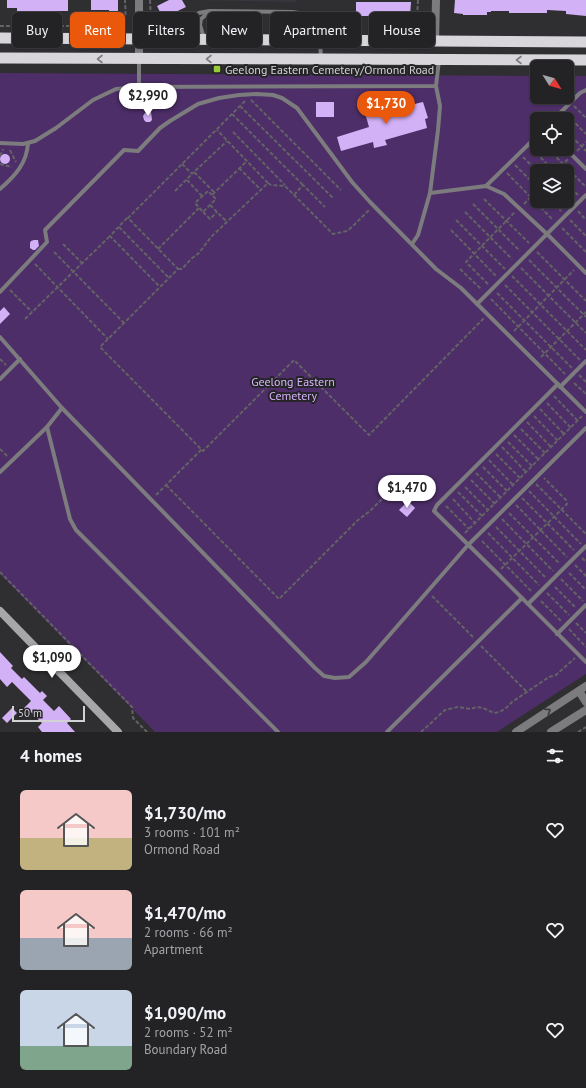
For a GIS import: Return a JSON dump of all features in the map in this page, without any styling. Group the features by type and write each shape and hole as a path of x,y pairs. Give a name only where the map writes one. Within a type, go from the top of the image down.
{"highway":[{"path":"0,38 133,39"},
{"path":"199,40 270,40"},
{"path":"435,41 586,42"},
{"path":"0,58 586,60"}],"main road":[{"path":"0,611 118,732"}],"street":[{"path":"139,0 139,12"},
{"path":"435,41 436,0"},
{"path":"139,48 139,59"},
{"path":"516,732 586,686"},
{"path":"579,691 586,702"},
{"path":"551,732 586,710"}],"lane":[{"path":"199,13 210,11 292,12"},
{"path":"204,40 200,25 201,19 210,11"},
{"path":"320,48 321,60"},
{"path":"139,59 139,87"},
{"path":"412,244 418,235 430,193 440,106 436,86 439,60"},
{"path":"0,143 23,144 35,141 45,136 93,100 116,89 139,87 436,86"},
{"path":"574,99 586,90"},
{"path":"0,292 47,242 44,230 124,150 138,151 160,128 198,104 239,94 273,95 282,98 297,108 352,182 373,206 436,269 461,288 488,314 586,412"},
{"path":"563,110 569,104"},
{"path":"0,189 8,182 24,162 28,152 28,143"},
{"path":"486,186 528,145"},
{"path":"573,156 586,169"},
{"path":"430,193 486,186 504,194 586,273"},
{"path":"477,304 586,195"},
{"path":"0,337 62,408 315,668 324,676 335,678 349,677 366,662 468,545 586,428"},
{"path":"0,379 20,359"},
{"path":"585,362 569,378 550,392 437,505 434,511 586,662"},
{"path":"0,472 47,427 62,408"},
{"path":"47,427 70,519 76,530 278,732"},
{"path":"528,604 585,547"},
{"path":"387,732 522,598"},
{"path":"557,634 586,605"}],"path":[{"path":"0,26 119,26 125,21 125,0"},
{"path":"150,0 151,12"},
{"path":"417,12 418,0"},
{"path":"25,319 248,98 341,190"},
{"path":"573,104 586,118"},
{"path":"240,106 333,198"},
{"path":"563,110 586,134"},
{"path":"232,114 325,207"},
{"path":"217,130 268,183 271,185 286,186"},
{"path":"233,132 333,234 352,227 373,206"},
{"path":"574,139 586,151"},
{"path":"175,192 227,141"},
{"path":"0,156 0,153 6,143"},
{"path":"6,143 19,169"},
{"path":"528,145 547,164"},
{"path":"520,153 531,164"},
{"path":"555,156 586,187"},
{"path":"213,194 246,161"},
{"path":"512,161 530,180"},
{"path":"0,164 19,169"},
{"path":"182,164 193,173 216,199 203,212"},
{"path":"239,168 260,189"},
{"path":"503,170 530,196"},
{"path":"187,180 202,196"},
{"path":"202,449 100,348 178,269 182,269 199,253 211,237 268,183"},
{"path":"294,194 303,185"},
{"path":"213,194 208,191 195,203 210,219 217,212"},
{"path":"530,198 466,262 586,382"},
{"path":"210,204 227,222"},
{"path":"158,249 199,208"},
{"path":"542,208 586,252"},
{"path":"465,212 586,333"},
{"path":"128,218 178,269"},
{"path":"456,220 586,350"},
{"path":"118,227 169,278"},
{"path":"451,230 559,339 585,362"},
{"path":"110,236 160,287"},
{"path":"63,244 82,263"},
{"path":"54,252 124,323"},
{"path":"30,260 108,339"},
{"path":"509,336 578,265"},
{"path":"460,269 586,394"},
{"path":"6,286 32,312"},
{"path":"536,362 586,312"},
{"path":"152,500 202,449 203,451 294,360 369,435 488,314"},
{"path":"550,392 578,421"},
{"path":"543,399 571,428"},
{"path":"536,406 564,434"},
{"path":"530,412 558,441"},
{"path":"461,537 586,412"},
{"path":"523,419 551,447"},
{"path":"517,425 545,453"},
{"path":"510,432 539,460"},
{"path":"504,438 532,466"},
{"path":"498,444 526,472"},
{"path":"0,449 12,461"},
{"path":"492,450 520,478"},
{"path":"486,457 513,485"},
{"path":"479,463 507,492"},
{"path":"473,469 501,498"},
{"path":"497,573 567,504 566,500 540,474"},
{"path":"467,476 494,504"},
{"path":"533,481 586,534"},
{"path":"166,485 279,599 358,520 370,511 399,482"},
{"path":"461,482 488,510"},
{"path":"454,488 482,516"},
{"path":"526,488 585,547"},
{"path":"448,494 475,523"},
{"path":"519,494 586,562"},
{"path":"441,501 469,529"},
{"path":"512,501 586,576"},
{"path":"505,509 586,590"},
{"path":"498,515 586,605"},
{"path":"491,522 579,612"},
{"path":"484,529 586,633"},
{"path":"0,572 132,707 133,718 147,732"},
{"path":"421,732 445,710 458,707 470,709 477,707 484,708 494,713 499,712 549,677 556,675 578,654"},
{"path":"578,732 586,727"}],"shaded area":[{"path":"189,0 296,0 296,2"}],"green space":[{"name":"Geelong Eastern Cemetery","path":"0,73 530,76 530,104 574,104 574,76 586,76 586,674 497,732 155,732 0,574"}],"building":[{"path":"7,0 68,0 68,11 37,12 17,11 17,8 7,8"},
{"path":"91,0 118,0 118,12 109,12 109,10 91,10"},
{"path":"169,0 182,0 186,7 176,12 160,12 157,6"},
{"path":"455,0 586,0 586,16 566,14 566,11 547,10 547,13 509,13 509,11 491,11 487,12 487,15 463,15 454,13"},
{"path":"356,2 411,2 410,12 369,12 369,16 361,16 361,12 356,12"},
{"path":"316,102 334,102 334,117 316,117"},
{"path":"375,102 377,110 401,104 402,107 423,102 428,118 425,119 427,128 385,140 387,145 374,148 373,142 341,151 337,137 369,127 363,106"},
{"path":"147,112 151,112 152,120 150,122 146,122 144,120 143,116"},
{"path":"3,154 7,154 10,159 7,164 3,164 0,161 0,157"},
{"path":"34,240 38,240 39,246 33,250 30,248 30,243"},
{"path":"4,307 10,314 0,324 0,311"},
{"path":"408,501 415,508 407,517 399,510"},
{"path":"0,652 13,666 11,668 22,679 24,677 40,693 42,691 47,696 43,700 54,711 59,706 71,719 67,723 75,732 42,732 38,727 42,723 31,712 26,718 20,712 31,701 12,682 7,687 0,679"},
{"path":"12,708 17,713 7,723 2,718"}],"place":[{"name":"Geelong Eastern Cemetery/Ormond Road","path":"217,69"}]}
